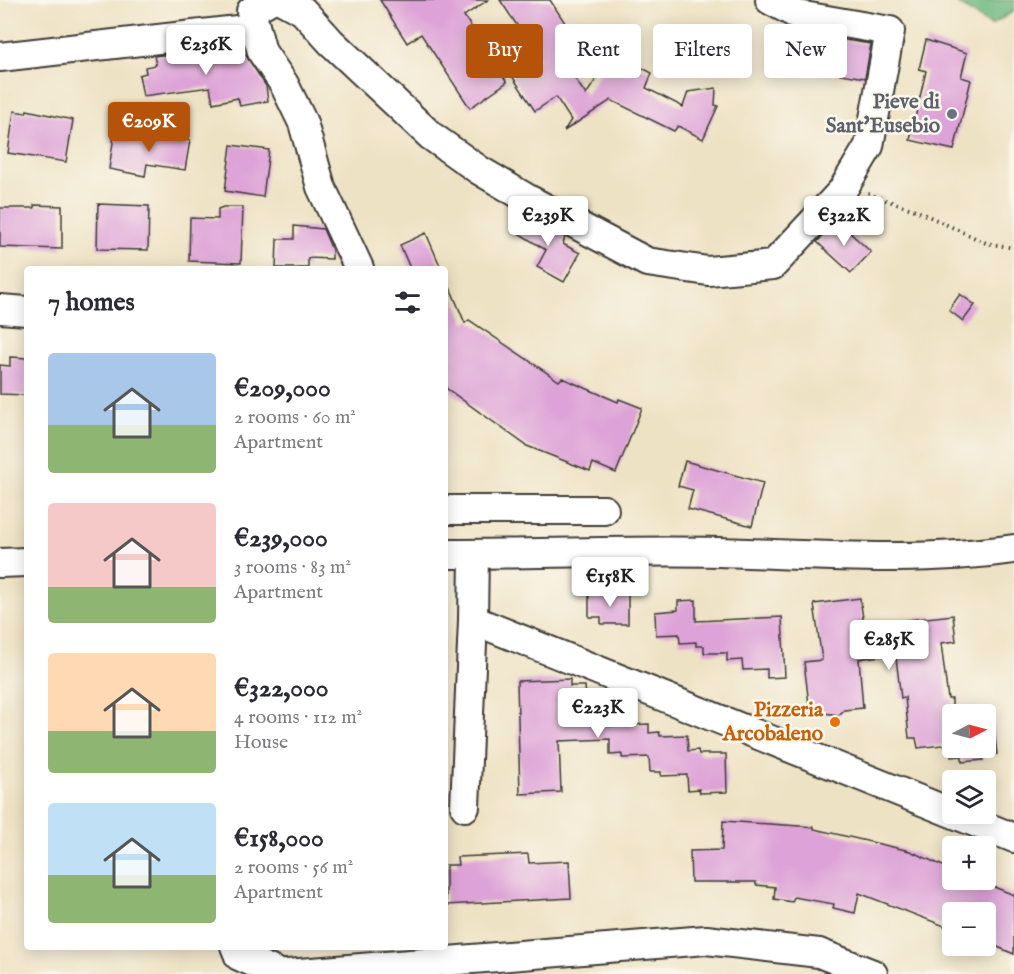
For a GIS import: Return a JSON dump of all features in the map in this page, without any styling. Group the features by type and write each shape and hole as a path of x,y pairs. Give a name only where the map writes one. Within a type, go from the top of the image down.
{"street":[{"path":"270,0 251,11 262,52 284,84 303,123 321,187 358,266"},
{"path":"282,0 303,11 331,42 431,136 480,170 528,199 647,262 708,271 774,265 846,185 869,146 890,31 798,15 770,0"},
{"path":"0,57 255,28"},
{"path":"0,309 24,311"},
{"path":"448,510 604,510"},
{"path":"448,554 716,552 875,558 962,556 1014,549"},
{"path":"465,807 474,554"},
{"path":"0,562 24,562"},
{"path":"473,620 1014,838"},
{"path":"287,974 706,939 819,953 873,974"},
{"path":"233,959 280,974"}],"path":[{"path":"846,185 915,210 986,243 1014,248"}],"green space":[{"path":"952,0 1014,0 1014,11 991,25"}],"building":[{"path":"380,0 488,0 464,16 469,24 466,24 466,78 504,78 507,82 470,108 421,34 407,43"},
{"path":"500,0 550,0 566,24 555,24 555,78 575,78 586,95 597,78 641,78 641,67 652,73 646,88 683,107 688,92 716,88 715,105 718,106 703,139 678,126 674,131 611,100 564,131 571,120 556,97 535,111 513,78 543,78 543,24 516,24"},
{"path":"847,40 871,44 865,78 847,75"},
{"path":"926,40 967,53 961,77 971,80 954,150 910,140 926,71 919,69"},
{"path":"230,47 232,56 245,54 266,86 268,101 240,106 238,98 213,103 210,87 143,96 139,75 146,73 145,67 156,65 154,56"},
{"path":"27,110 73,120 66,162 8,153 14,111 26,113"},
{"path":"146,132 190,140 185,170 147,164 145,176 109,169 114,136 144,141"},
{"path":"231,145 269,150 263,197 225,191"},
{"path":"98,204 149,206 148,250 97,249"},
{"path":"34,205 62,206 62,249 0,247 0,208 34,208"},
{"path":"243,207 241,263 189,261 190,218 218,219 218,209"},
{"path":"519,213 565,237 563,244 580,253 564,282 537,267 546,250 512,229"},
{"path":"837,221 871,252 851,273 817,242"},
{"path":"294,226 323,229 332,250 332,259 308,258 308,266 276,266 277,239 294,239"},
{"path":"426,233 440,266 409,266 400,245"},
{"path":"448,283 465,323 469,320 559,381 562,378 618,402 619,399 642,408 616,473 593,463 590,471 527,446 448,389"},
{"path":"960,294 975,305 963,321 949,310"},
{"path":"10,357 24,358 24,395 0,394 0,365 10,366"},
{"path":"685,461 763,483 752,526 688,509 693,490 678,486"},
{"path":"589,594 628,594 628,624 601,624 601,617 589,617"},
{"path":"860,598 864,625 953,615 956,641 941,643 948,699 952,699 952,704 942,704 942,745 918,748 916,738 909,738 905,697 901,698 896,658 893,654 859,659 863,708 844,710 839,715 824,713 824,710 810,713 804,662 822,660 814,604"},
{"path":"696,600 696,621 782,617 785,677 767,678 767,669 743,670 742,660 727,661 727,653 704,653 704,646 696,646 696,642 680,643 679,634 656,635 655,612 678,610 678,601"},
{"path":"570,679 570,686 585,686 586,698 609,697 610,726 649,724 649,733 659,732 660,736 687,735 688,751 698,750 699,754 726,754 727,792 700,793 699,789 688,790 687,775 661,776 661,772 650,772 649,757 622,758 622,754 610,755 610,739 559,741 561,792 520,794 517,681"},
{"path":"962,758 983,758 983,760 962,762"},
{"path":"723,821 814,827 814,829 910,851 942,865 942,890 996,890 996,888 1014,895 1014,954 996,946 996,902 942,902 942,925 859,893 855,913 833,908 834,904 794,897 792,902 774,899 775,887 756,885 756,882 691,882 690,851 722,850"},
{"path":"528,854 529,863 569,861 571,898 448,905 448,865 458,865 457,857"}],"place":[{"name":"Pieve di Sant'Eusebio","path":"952,114"},
{"name":"Pizzeria Arcobaleno","path":"835,722"}]}
